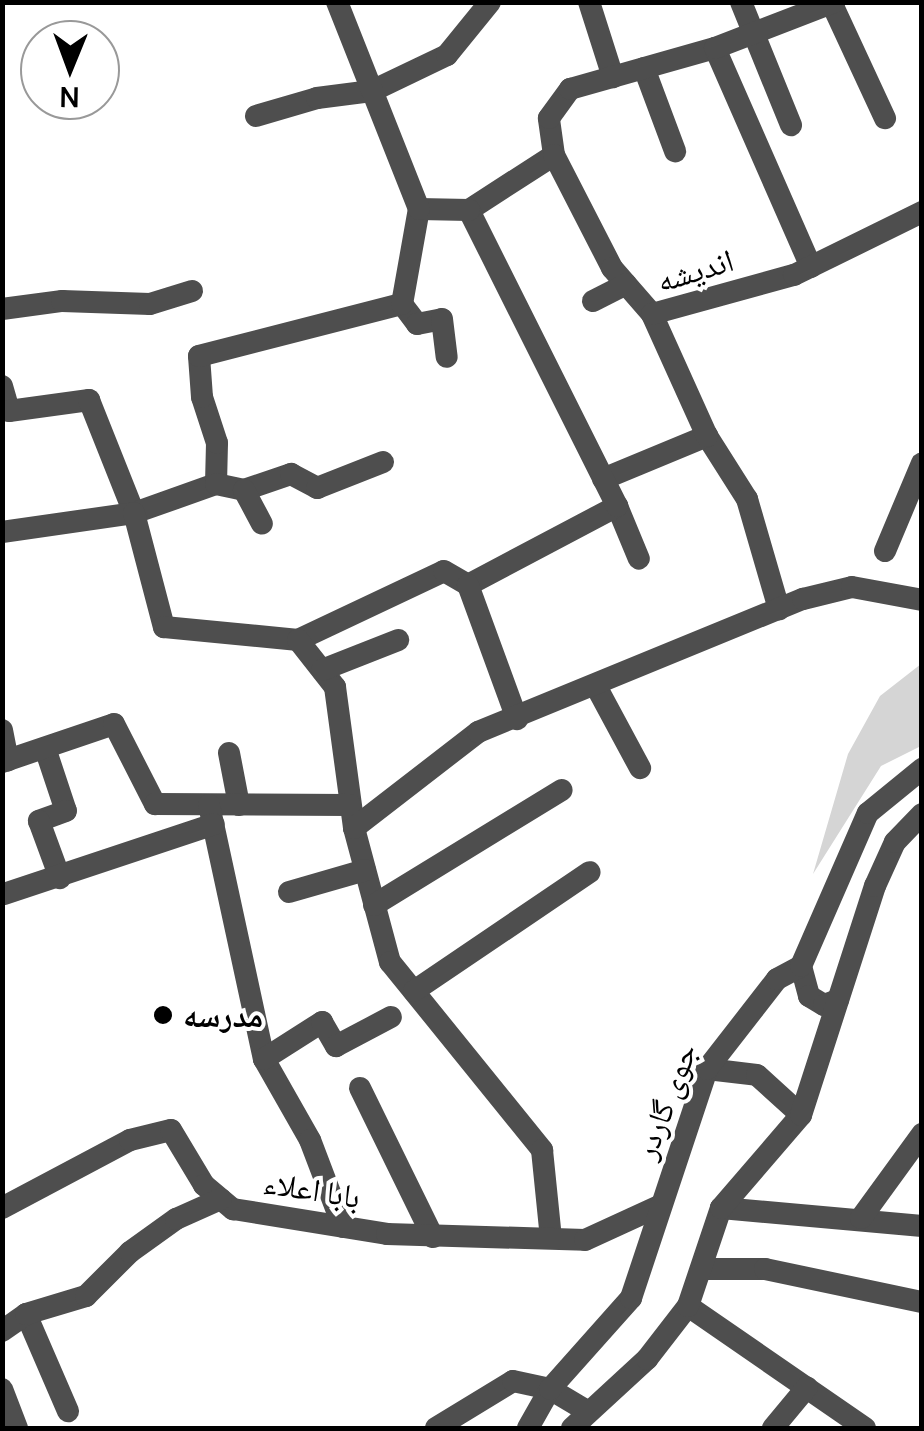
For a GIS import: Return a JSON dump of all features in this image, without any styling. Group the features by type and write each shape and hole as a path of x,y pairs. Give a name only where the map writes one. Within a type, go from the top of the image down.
{"street":[{"path":"337,2 419,209 402,304 417,324 442,318 447,357"},
{"path":"256,116 317,98 372,91 447,55 490,2"},
{"path":"589,2 613,77"},
{"path":"741,2 790,125"},
{"path":"652,314 626,284 554,156 549,118 570,89 715,48 833,3 885,118"},
{"path":"715,48 811,267"},
{"path":"644,68 675,151"},
{"path":"419,209 469,210 554,156"},
{"path":"469,210 640,560"},
{"name":"اندیشه","path":"779,609 747,499 707,436 652,314 811,267 922,212"},
{"path":"593,301 626,284"},
{"path":"2,309 62,301 150,304 192,292"},
{"path":"216,484 216,443 202,397 199,356 402,304"},
{"path":"2,386 6,412 89,400 134,513 164,627 298,640 444,571 468,585 516,719"},
{"path":"603,479 707,436"},
{"path":"2,532 134,513 216,484 244,490 291,474 317,488 383,462"},
{"path":"886,552 922,463"},
{"path":"244,490 262,524"},
{"path":"468,585 616,506"},
{"path":"4,894 60,878 239,805 352,816 478,732 598,688 779,609 852,588 922,600"},
{"path":"298,640 335,687 352,816 390,962 542,1150 550,1238"},
{"path":"322,670 398,640"},
{"path":"598,688 640,768"},
{"path":"2,730 5,761 114,724 155,804 212,814"},
{"path":"45,748 66,810 39,821 60,878"},
{"path":"229,753 239,805"},
{"name":"جوی گاردر","path":"528,1428 550,1389 631,1298 706,1069 777,979 801,966 868,813 922,769"},
{"path":"374,905 562,790"},
{"path":"212,814 264,1059 310,1140 343,1227"},
{"path":"436,1428 514,1381 550,1389 580,1420 647,1359 688,1306 722,1208 801,1115 875,886 895,842 922,814"},
{"path":"288,892 365,870"},
{"path":"414,991 590,872"},
{"path":"801,966 809,996 824,1005 838,1000"},
{"path":"264,1059 322,1022 336,1046 391,1017"},
{"path":"706,1069 757,1075 801,1115"},
{"path":"360,1088 433,1238"},
{"name":"بابا اعلاء","path":"2,1208 130,1140 171,1130 204,1185 232,1208 343,1227 433,1238 585,1240 661,1205"},
{"path":"862,1218 922,1134"},
{"path":"2,1331 26,1314 86,1296 130,1252 176,1219 221,1199"},
{"path":"722,1208 922,1226"},
{"path":"704,1269 765,1269 922,1302"},
{"path":"688,1306 865,1428"},
{"path":"26,1314 68,1411"},
{"path":"773,1428 806,1387"},
{"path":"2,1390 17,1428"}],"shaded area":[{"path":"921,664 921,746 881,766 813,874 848,754 880,696"}],"place":[{"name":"مدرسه","path":"163,1015"}]}
